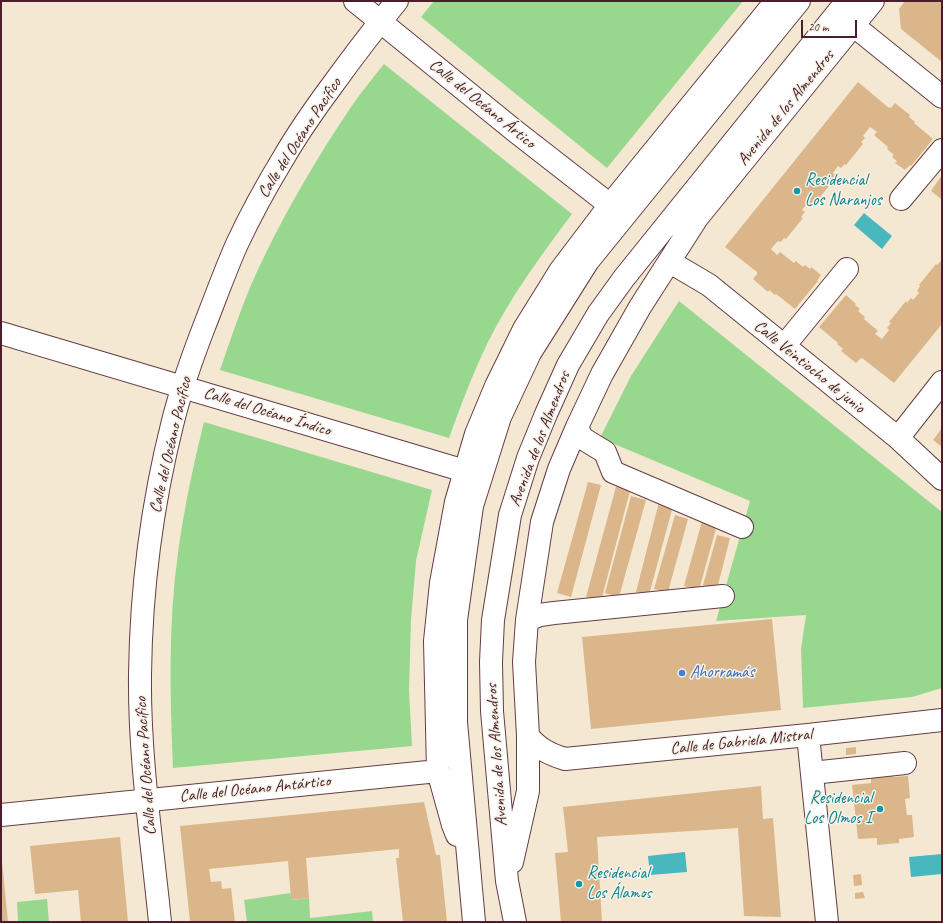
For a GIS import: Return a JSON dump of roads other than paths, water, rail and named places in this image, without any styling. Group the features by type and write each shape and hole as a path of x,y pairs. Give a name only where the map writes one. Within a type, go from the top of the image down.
{"street":[{"name":"Calle del Océano Ártico","path":"355,1 515,131 610,205"},
{"name":"Calle del Océano Pacífico","path":"160,922 144,759 140,678 141,633 151,533 159,482 173,420 193,356 224,275 237,243 260,199 285,155 315,109 397,1"},
{"path":"468,860 453,825 438,771 435,641 441,582 456,502 476,434 490,399 524,329 556,278 610,205 776,1"},
{"path":"474,922 456,722 456,620 472,506 500,417 530,353 588,261 799,1"},
{"name":"Avenida de los Almendros","path":"515,922 507,881 492,711 491,662 493,620 510,515 528,458 568,365 598,314 624,278 847,1"},
{"name":"Avenida de los Almendros","path":"507,881 528,791 528,736 524,662 527,620 542,522 559,469 602,374 640,307 697,218 873,1"},
{"path":"854,26 942,97"},
{"path":"677,122 710,110"},
{"name":"Avenida de los Almendros","path":"729,178 732,145"},
{"path":"901,199 942,150"},
{"name":"Calle Veintiocho de junio","path":"670,262 708,285 898,438 942,478"},
{"path":"784,346 847,269"},
{"path":"556,278 559,308"},
{"name":"Calle del Océano Índico","path":"1,333 465,471"},
{"path":"898,438 942,382"},
{"path":"490,399 516,383"},
{"path":"577,427 582,438 605,452 613,472 742,528"},
{"path":"527,620 554,613 723,596"},
{"name":"Calle de Gabriela Mistral","path":"918,722 942,709"},
{"name":"Calle de Gabriela Mistral","path":"528,736 535,744 551,755 565,759 808,735 918,722 938,722 942,720"},
{"path":"808,735 827,922"},
{"name":"Calle de Gabriela Mistral","path":"528,791 538,777 548,768 565,759"},
{"path":"812,773 905,763"},
{"name":"Calle del Océano Antártico","path":"1,815 438,771"}],"water":[{"path":"864,213 892,236 882,249 854,225"},
{"path":"685,852 687,872 650,875 648,856"},
{"path":"942,854 942,874 911,877 909,857"}],"place":[{"name":"Residencial Los Naranjos","path":"797,191"},
{"name":"Ahorramás","path":"682,673"},
{"name":"Residencial Los Olmos I","path":"880,809"},
{"name":"Residencial Los Álamos","path":"579,884"}]}
